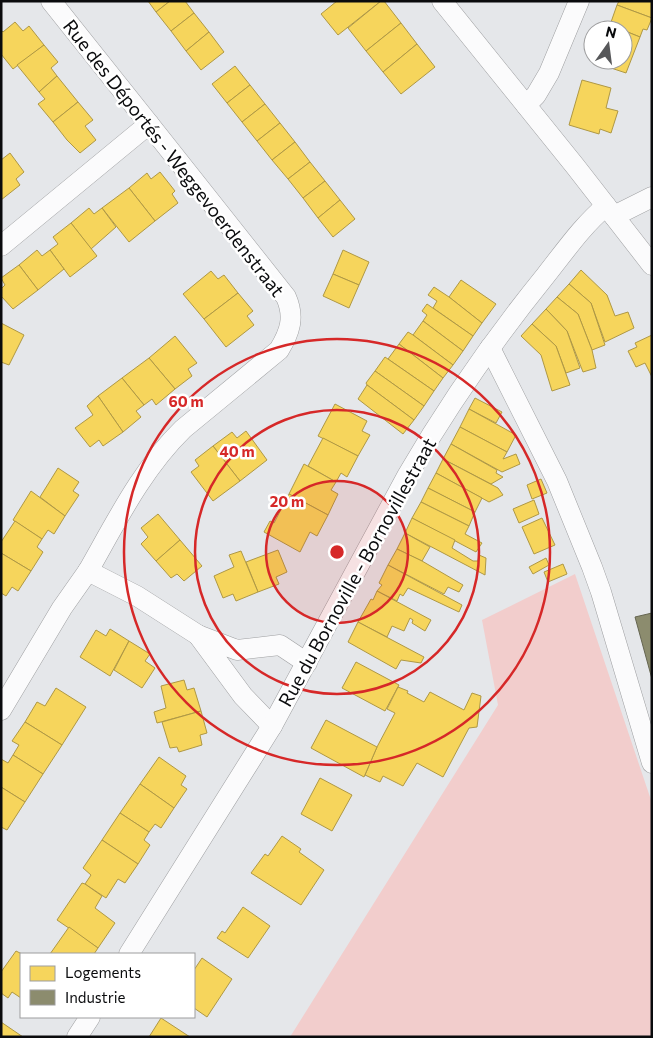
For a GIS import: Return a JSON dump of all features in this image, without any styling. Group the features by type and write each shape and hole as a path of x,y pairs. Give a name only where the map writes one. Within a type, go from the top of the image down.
{"street":[{"name":"Rue des Déportés - Weggevoerdenstraat","path":"1,710 62,608 88,570 129,500 161,452 190,423 279,350 287,335 291,320 291,311 286,298 150,124 50,1"},
{"path":"442,1 652,265"},
{"path":"526,105 536,95 549,73 580,1"},
{"path":"1,246 150,124"},
{"name":"Rue du Bornoville - Bornovillestraat","path":"130,953 272,726 414,463 476,368 514,314 581,231 610,211 652,197"},
{"path":"490,348 557,481 592,567 652,763"},
{"path":"88,570 137,596 198,635 236,650 280,645 307,663"},
{"path":"198,635 243,696 272,726"},
{"path":"77,1037 89,1018"}],"shaded area":[{"path":"575,574 652,803 652,1037 290,1037 498,705 482,620"}],"building: Logements":[{"path":"148,1 170,1 156,12"},
{"path":"170,1 185,1 194,13 171,31 156,12"},
{"path":"337,1 381,1 338,35 321,14"},
{"path":"381,1 384,1 401,23 366,51 348,28"},
{"path":"619,1 652,1 652,18 617,5"},
{"path":"617,5 652,18 647,30 643,29 640,37 633,34 633,20 612,20"},
{"path":"194,13 209,32 186,51 171,31"},
{"path":"15,22 23,31 29,26 44,45 13,69 1,54 1,30 3,32"},
{"path":"401,23 417,44 383,72 366,51"},
{"path":"209,32 224,52 201,70 186,51"},
{"path":"633,34 640,37 633,55"},
{"path":"417,44 435,67 401,94 383,72"},
{"path":"44,45 58,62 51,68 57,76 39,92 17,65"},
{"path":"235,66 250,85 227,103 212,84"},
{"path":"57,76 78,102 53,122 38,104 45,99 39,92"},
{"path":"582,80 611,88 606,108 618,111 611,133 600,129 599,134 569,125"},
{"path":"250,85 265,104 242,122 227,103"},
{"path":"78,102 93,120 85,126 96,140 80,153 53,122"},
{"path":"265,104 280,123 257,141 242,122"},
{"path":"280,123 295,142 272,160 257,141"},
{"path":"295,142 310,162 288,179 272,160"},
{"path":"10,153 24,172 16,179 20,185 1,200 1,160"},
{"path":"310,162 325,181 303,198 288,179"},
{"path":"160,172 175,191 172,194 178,203 155,221 129,188 147,173 151,179"},
{"path":"325,181 340,200 318,218 303,198"},
{"path":"129,188 155,221 129,242 102,208"},
{"path":"340,200 355,219 333,237 318,218"},
{"path":"89,208 94,214 102,208 116,227 91,249 71,223"},
{"path":"71,223 97,256 70,277 50,250 58,244 53,237"},
{"path":"37,250 42,256 50,250 64,269 38,290 19,265"},
{"path":"343,250 369,262 359,285 333,274"},
{"path":"19,265 38,290 13,309 1,296 1,289 5,285 1,278"},
{"path":"581,270 607,295 615,316 628,312 634,328 605,342 591,303 569,284"},
{"path":"211,271 218,279 224,275 238,293 204,319 183,294"},
{"path":"333,274 359,285 349,308 323,296"},
{"path":"461,280 496,304 482,323 449,297"},
{"path":"569,284 591,303 605,345 592,350 578,314 557,297"},
{"path":"434,287 482,323 473,336 433,308 437,301 428,295"},
{"path":"238,293 253,311 247,316 254,325 226,347 204,319"},
{"path":"557,297 578,314 592,350 596,368 583,372 567,331 546,309"},
{"path":"427,304 473,336 463,351 423,321 427,315 422,311"},
{"path":"546,309 567,331 580,368 566,373 556,346 532,324"},
{"path":"423,321 463,351 453,365 413,335"},
{"path":"1,323 24,335 9,365 1,362"},
{"path":"532,324 556,346 570,385 552,391 541,355 521,336"},
{"path":"408,332 453,365 443,378 399,344"},
{"path":"652,335 652,377 645,363 636,367 628,351 637,347 635,343"},
{"path":"175,336 197,363 188,369 192,376 175,389 149,358"},
{"path":"399,344 443,378 434,391 388,359"},
{"path":"385,357 434,391 424,406 375,371"},
{"path":"149,358 175,389 156,405 152,399 144,405 122,378"},
{"path":"375,371 424,406 414,420 367,385 366,383"},
{"path":"122,378 144,405 136,411 141,417 123,432 98,396"},
{"path":"367,385 414,420 403,434 358,399"},
{"path":"98,396 123,432 103,446 99,440 90,447 75,428 93,415 87,406"},
{"path":"475,398 502,412 496,423 469,409"},
{"path":"335,404 367,421 362,431 370,435 358,456 318,436"},
{"path":"469,409 516,435 507,452 460,427"},
{"path":"460,427 507,452 503,459 516,454 520,464 502,472 451,444"},
{"path":"246,431 267,460 240,481 213,446 232,432 237,438"},
{"path":"323,438 358,456 347,477 341,473 336,482 308,466"},
{"path":"451,444 497,470 496,473 503,477 491,484 443,459"},
{"path":"213,446 240,481 213,501 191,472 199,466 195,460"},
{"path":"443,459 498,488 503,495 489,502 436,473"},
{"path":"304,464 336,482 331,490 338,494 328,515 289,494"},
{"path":"58,468 79,482 73,491 79,495 65,516 40,497"},
{"path":"436,473 482,498 475,512 428,488"},
{"path":"541,479 547,493 532,499 527,485"},
{"path":"428,488 475,512 469,526 421,502"},
{"path":"31,491 65,516 54,534 48,530 42,539 13,520"},
{"path":"289,494 328,515 317,536 310,532 300,552 264,532 270,521 274,523"},
{"path":"534,500 539,514 519,523 513,509"},
{"path":"421,502 469,526 465,534 482,543 476,552 412,518"},
{"path":"158,514 180,540 156,561 141,544 148,537 141,528"},
{"path":"412,518 455,540 452,548 473,561 478,561 479,555 486,558 485,575 405,533"},
{"path":"542,518 555,545 534,554 522,527"},
{"path":"15,521 42,539 37,547 43,552 31,571 1,553 1,542"},
{"path":"405,533 430,547 422,561 397,549"},
{"path":"180,540 202,566 184,581 177,574 171,578 156,561"},
{"path":"397,549 463,585 459,592 448,587 444,594 388,565"},
{"path":"278,550 287,572 276,577 279,584 258,592 246,562"},
{"path":"241,551 258,592 236,601 233,594 223,598 214,576 234,567 229,555"},
{"path":"1,553 31,571 18,591 12,587 6,596 1,593"},
{"path":"546,558 549,565 533,574 529,567"},
{"path":"563,564 567,574 548,582 544,572"},
{"path":"388,565 462,605 459,612 408,588 403,596 400,594 397,601 377,591 382,585 379,583"},
{"path":"377,591 431,620 425,631 412,623 413,620 410,618 404,631 392,626 387,637 358,622"},
{"path":"358,622 424,657 421,663 401,660 396,669 348,642"},
{"path":"110,629 129,641 110,676 80,657 96,630 106,636"},
{"path":"129,641 150,654 145,661 155,668 142,688 114,670"},
{"path":"356,662 399,685 385,711 342,688"},
{"path":"184,680 187,690 194,688 201,711 157,723 154,712 166,708 161,686"},
{"path":"398,687 408,691 407,693 424,702 430,692 464,710 472,693 481,696 477,727 469,728 443,777 417,763 403,786 383,776 380,782 365,775 395,713 387,709"},
{"path":"56,688 86,707 62,745 25,722 37,702 45,706"},
{"path":"201,711 207,733 200,735 202,745 179,752 177,747 170,748 162,722"},
{"path":"326,720 377,747 364,777 311,748"},
{"path":"25,722 62,745 43,774 13,755 19,745 12,741"},
{"path":"13,755 43,774 25,802 1,787 1,759 8,763"},
{"path":"159,757 186,776 181,785 187,789 174,808 140,784"},
{"path":"320,778 352,795 332,831 301,814"},
{"path":"140,784 174,808 161,828 155,824 149,832 120,813"},
{"path":"1,787 25,802 7,830 1,827"},
{"path":"120,813 149,832 144,840 150,845 138,864 102,840"},
{"path":"282,836 301,849 299,852 324,870 301,905 251,873 265,854 268,856"},
{"path":"102,840 138,864 125,883 118,879 106,898 85,884 91,875 83,868"},
{"path":"82,883 102,896 95,908 115,923 98,948 57,920"},
{"path":"243,907 270,926 248,958 217,938 222,931 225,933"},
{"path":"69,927 98,948 95,953 51,953"},
{"path":"16,951 20,953 20,997 12,992 8,998 1,993 1,972"},
{"path":"202,958 232,979 207,1017 195,1009 195,968"},
{"path":"161,1018 190,1037 149,1037"},
{"path":"1,1022 23,1037 1,1037"}],"building: Industrie":[{"path":"652,613 652,679 635,617"}]}
